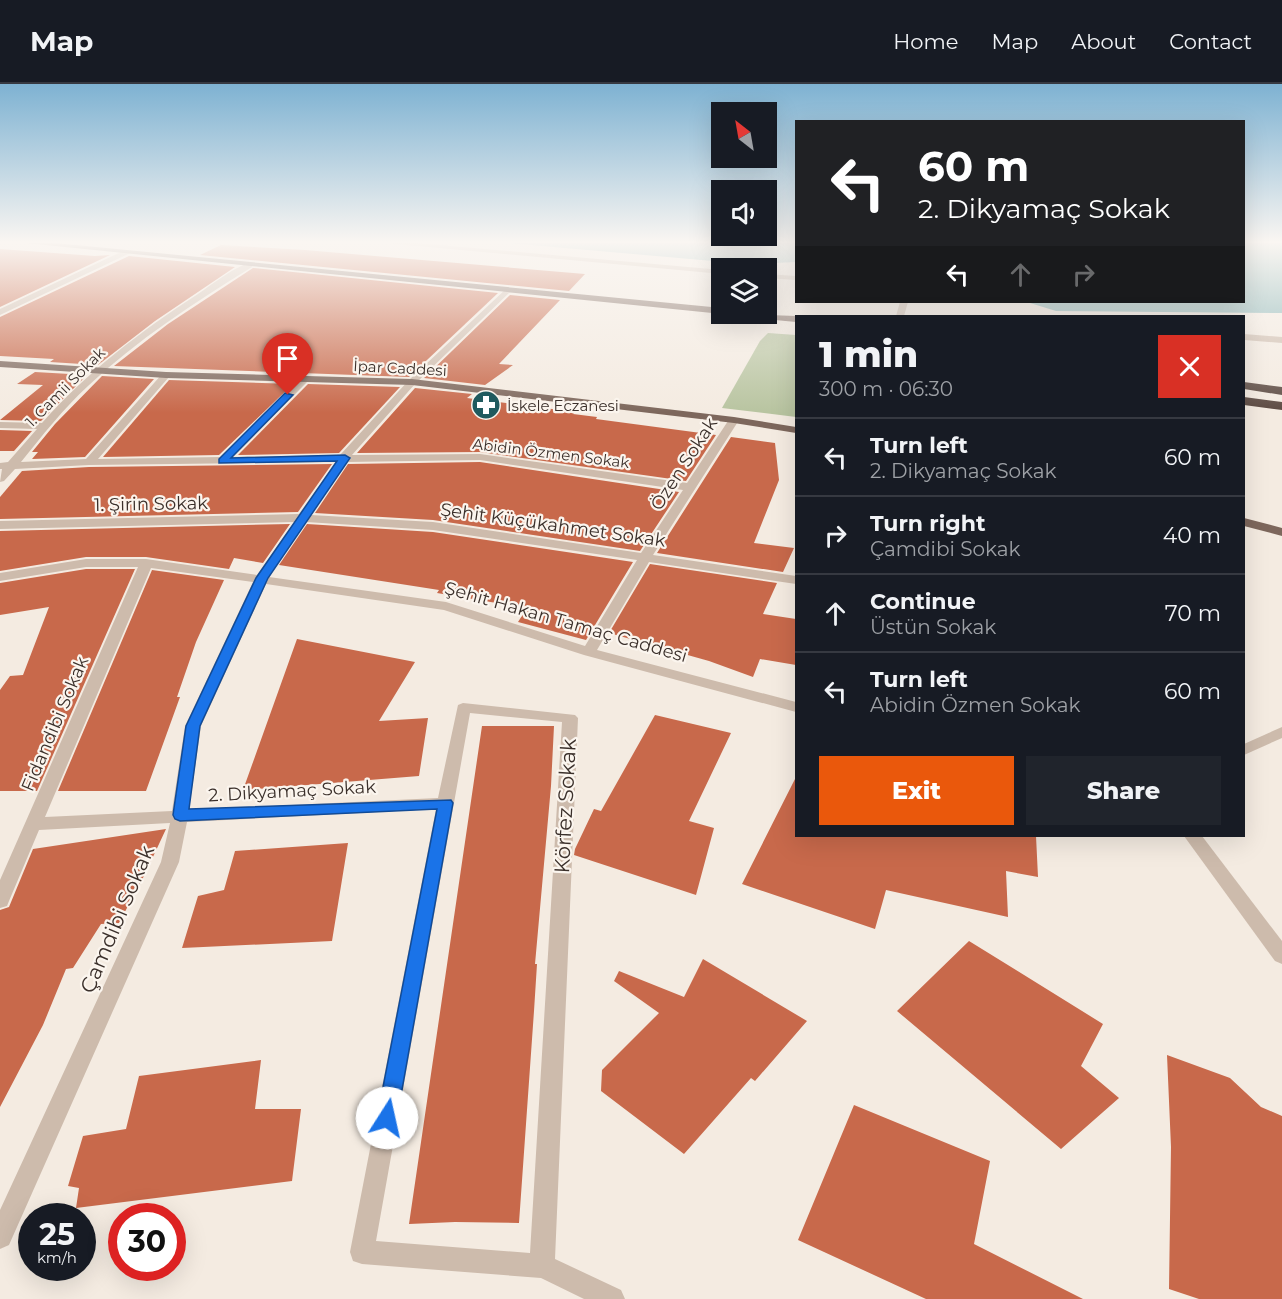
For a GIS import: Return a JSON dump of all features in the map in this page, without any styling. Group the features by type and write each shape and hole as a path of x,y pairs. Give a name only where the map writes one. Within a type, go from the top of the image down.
{"highway":[{"path":"1245,386 1282,391"},
{"path":"1245,401 1282,406"}],"main road":[{"path":"606,300 711,310"},
{"path":"777,317 795,319"},
{"name":"İpar Caddesi","path":"0,364 166,375 412,382 734,420 795,430"},
{"path":"1245,522 1282,532"}],"street":[{"path":"0,312 25,300"},
{"name":"1. Camii Sokak","path":"0,480 5,466 98,372 192,300"},
{"name":"Çamdibi Sokak","path":"0,1237 170,862 180,815 193,726 262,578 345,458 412,382 497,300"},
{"path":"0,306 11,306"},
{"path":"1245,337 1282,340"},
{"path":"89,462 166,375"},
{"path":"222,461 305,379"},
{"name":"Özen Sokak","path":"590,652 646,556 734,420"},
{"path":"0,425 45,426"},
{"name":"Abidin Özmen Sokak","path":"5,466 89,462 480,457 690,487"},
{"name":"1. Şirin Sokak","path":"0,525 303,518"},
{"name":"Şehit Küçükahmet Sokak","path":"303,518 433,526 795,580"},
{"name":"Şehit Hakan Tamaç Caddesi","path":"0,577 86,563 146,563 446,606 590,652 795,707"},
{"name":"Fidandibi Sokak","path":"0,901 146,563"},
{"name":"Körfez Sokak","path":"542,1266 570,718 463,708 362,1252 542,1266 612,1299"},
{"path":"1245,750 1282,732"},
{"name":"2. Dikyamaç Sokak","path":"33,824 446,803"},
{"path":"1193,837 1282,956"}],"green space":[{"path":"768,333 795,335 795,417 722,408 760,341"}],"water":[{"path":"1245,300 1282,300 1282,313 1056,311 1030,303 1245,303"}],"building":[{"path":"0,300 15,300 0,307"},
{"path":"37,300 187,300 98,365 50,362 54,359 0,356 0,317"},
{"path":"205,300 491,300 409,377 114,366 168,324"},
{"path":"505,300 560,300 499,364 513,365 485,385 424,378"},
{"path":"35,372 87,375 41,421 0,420 43,385 17,384"},
{"path":"102,376 154,379 85,457 32,459 38,452 32,452 55,424"},
{"path":"169,380 293,384 219,455 103,457"},
{"path":"308,384 400,387 339,453 238,455"},
{"path":"415,388 472,394 467,398 575,412 573,414 597,417 596,419 716,435 686,481 480,452 357,453"},
{"path":"0,430 32,431 14,451 0,451"},
{"path":"731,437 775,443 779,480 754,543 794,548 783,572 657,553"},
{"path":"480,462 679,492 640,551 433,520 315,513 348,464"},
{"path":"332,464 298,512 0,519 0,497 22,471 89,467"},
{"path":"290,524 263,563 234,558 229,569 146,557 86,557 0,571 0,531"},
{"path":"307,524 433,532 633,562 586,640 518,622 527,608 437,593 439,590 279,565"},
{"path":"650,564 777,583 763,614 795,619 795,665 760,659 753,677 709,661 609,633"},
{"path":"86,569 135,569 37,791 0,791 0,690 10,676 23,675 49,607 0,615 0,583"},
{"path":"152,570 224,580 196,642 177,697 180,697 146,791 58,791"},
{"path":"297,639 415,662 379,721 428,718 419,776 243,790"},
{"path":"655,715 731,733 689,821 714,828 696,895 574,855 594,809 601,811"},
{"path":"482,726 554,726 535,964 537,964 519,1223 409,1224"},
{"path":"795,779 795,837 1036,837 1038,877 1006,871 1008,917 886,890 875,929 742,884"},
{"path":"166,829 119,923 101,924 73,968 66,969 43,1025 0,1107 0,910 9,907 33,849"},
{"path":"348,843 332,941 182,948 198,896 224,890 235,851"},
{"path":"969,941 1103,1024 1081,1066 1119,1098 1061,1149 897,1011"},
{"path":"703,959 807,1021 755,1081 751,1078 684,1154 601,1091 602,1070 659,1013 614,981 619,971 684,997"},
{"path":"1167,1055 1230,1078 1261,1107 1282,1116 1282,1299 1199,1299 1169,1289 1171,1147"},
{"path":"261,1060 255,1109 301,1109 292,1181 96,1206 96,1203 77,1203 79,1188 68,1186 83,1136 126,1129 139,1076"},
{"path":"854,1105 990,1161 974,1244 1083,1299 926,1299 798,1240"}],"place":[{"name":"İskele Eczanesi","path":"486,405"}],"route":[{"path":"288,395 222,461 345,458 262,578 193,726 180,815 446,803 387,1118"}]}
